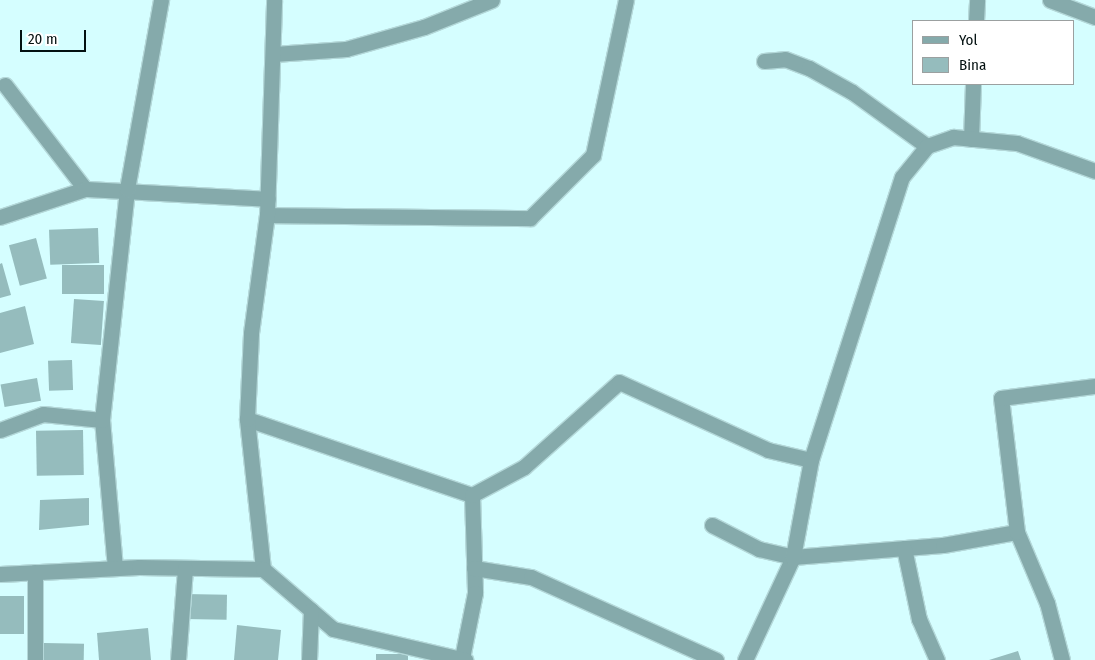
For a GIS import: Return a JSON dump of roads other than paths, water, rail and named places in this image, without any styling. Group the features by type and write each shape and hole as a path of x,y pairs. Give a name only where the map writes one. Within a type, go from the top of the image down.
{"street":[{"path":"115,568 102,420 127,190 161,0"},
{"path":"263,568 247,419 251,333 268,215 274,54 274,0"},
{"path":"274,54 346,49 424,27 492,0"},
{"path":"268,215 530,218 593,155 626,0"},
{"path":"976,20 977,0"},
{"path":"1050,0 1095,17"},
{"path":"764,61 785,59 808,68 852,92 926,146"},
{"path":"2,82 85,189"},
{"path":"971,139 973,85"},
{"path":"745,660 794,557 811,460 902,177 926,146 953,137 1017,143 1095,171"},
{"path":"0,217 85,189 268,199"},
{"path":"247,419 472,495 524,467 619,382 768,450 811,460"},
{"path":"1062,660 1047,603 1017,532 1001,398 1095,386"},
{"path":"0,430 43,414 102,420"},
{"path":"0,574 115,568 263,568 333,629 464,659 475,593 472,495"},
{"path":"712,524 760,549 794,557 904,548 1017,532"},
{"path":"904,548 919,619 937,660"},
{"path":"178,660 185,568"},
{"path":"474,568 531,577 716,660"},
{"path":"34,660 35,572"},
{"path":"309,660 311,610"}]}
